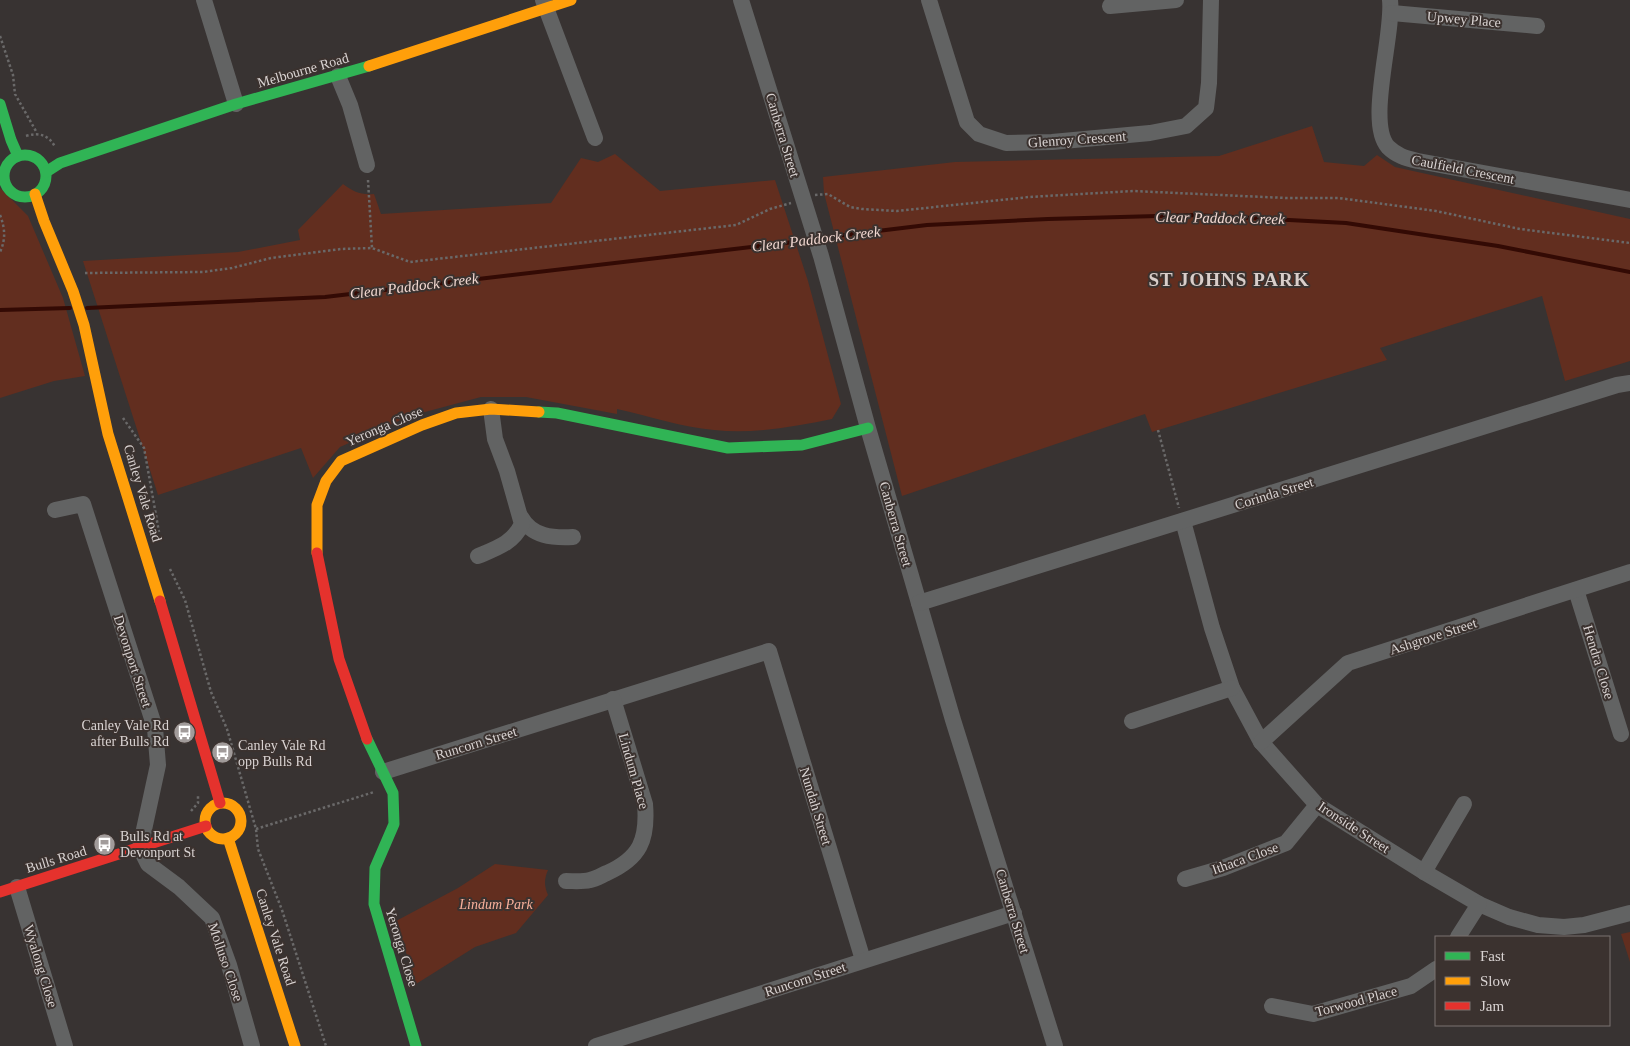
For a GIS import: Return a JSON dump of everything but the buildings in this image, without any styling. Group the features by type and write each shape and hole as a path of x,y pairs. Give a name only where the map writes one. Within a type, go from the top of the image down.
{"street":[{"path":"204,0 236,104"},
{"name":"Melbourne Road","path":"46,172 60,163 236,104 338,76 544,4 571,0"},
{"name":"Canberra Street","path":"741,0 810,218 868,428 953,720 1055,1046"},
{"name":"Glenroy Crescent","path":"929,0 967,122 979,134 1006,143 1052,142 1142,134 1186,126 1206,108 1209,83 1211,0"},
{"path":"1110,6 1176,0"},
{"path":"544,4 595,138"},
{"name":"Upwey Place","path":"1391,6 1538,26"},
{"name":"Caulfield Crescent","path":"1391,6 1379,117 1380,133 1386,146 1398,156 1630,200"},
{"path":"338,76 350,105 367,165"},
{"path":"0,104 18,156"},
{"path":"26,154 36,158 44,166 46,172 44,187 35,194 24,197 17,195 6,184 4,177 6,168 13,158 18,156 26,154"},
{"name":"Canley Vale Road","path":"35,194 73,291 84,325 108,434 171,636 220,803"},
{"name":"Corinda Street","path":"919,603 1608,388 1630,384"},
{"path":"490,409 495,439 524,523 533,531 553,538 573,536"},
{"name":"Yeronga Close","path":"416,1046 374,904 375,868 394,824 392,793 363,731 339,659 317,552 317,505 326,480 341,461 422,425 456,413 490,409 557,413 728,448 802,445 868,428"},
{"name":"Devonport Street","path":"55,510 83,504 155,728 158,766 140,848"},
{"path":"478,556 507,544 518,532 522,524 521,517"},
{"name":"Ironside Street","path":"1183,521 1212,628 1232,688 1260,742 1318,805 1424,872 1479,904 1516,919 1538,925 1564,927 1591,924 1630,913"},
{"name":"Ashgrove Street","path":"1260,742 1348,663 1630,572"},
{"name":"Hendra Close","path":"1576,590 1621,734"},
{"name":"Runcorn Street","path":"383,772 769,651"},
{"name":"Nundah Street","path":"769,651 863,960"},
{"path":"1132,721 1232,688"},
{"name":"Lindum Place","path":"566,881 591,880 624,865 641,845 645,832 647,820 645,804 613,700"},
{"path":"220,803 227,803 233,806 241,817 239,830 228,838 215,836 208,831 206,826 205,820 208,811 214,805 220,803"},
{"path":"1424,872 1464,804"},
{"name":"Ithaca Close","path":"1185,879 1223,868 1286,843 1318,805"},
{"name":"Bulls Road","path":"0,892 206,826"},
{"name":"Canley Vale Road","path":"228,838 295,1046"},
{"name":"Molluso Close","path":"140,848 148,864 179,887 212,918 229,965 252,1046"},
{"name":"Wyalong Close","path":"17,887 65,1046"},
{"path":"1459,936 1479,904"},
{"name":"Runcorn Street","path":"596,1046 1014,913"},
{"name":"Torwood Place","path":"1272,1006 1313,1014 1411,986 1435,970"}],"path":[{"path":"0,36 13,75 16,94 37,133"},
{"path":"24,136 37,133 47,137 54,144"},
{"path":"367,165 372,248"},
{"path":"816,194 828,194 850,207 897,211 1029,197 1133,191 1286,198 1339,198 1436,211 1520,228 1630,242"},
{"path":"79,273 203,272 232,268 270,258 342,249 372,248 410,262 736,225 770,209 788,205"},
{"path":"0,215 5,239 0,252"},
{"path":"122,416 144,448 160,538"},
{"path":"1158,430 1183,521"},
{"path":"168,565 185,600 211,692 227,729 256,829 258,849 282,910 326,1046"},
{"path":"185,814 193,810 198,803 198,790"},
{"path":"256,829 376,791 378,796"}],"green space":[{"path":"1312,126 1324,162 1364,166 1377,155 1395,167 1630,219 1630,361 1565,381 1542,296 1380,348 1387,360 1152,432 1145,414 902,496 824,193 823,177 955,162 1219,156"},
{"path":"615,154 660,191 775,180 808,281 841,404 832,419 773,429 729,431 689,426 617,409 617,414 526,397 481,397 410,416 340,447 313,478 301,448 158,495 83,261 238,252 300,240 298,230 343,184 357,192 374,194 381,214 551,203 581,158 598,162"},
{"path":"0,188 28,216 63,298 85,376 54,381 0,398"},
{"name":"Lindum Park","path":"495,864 548,870 545,882 548,895 516,933 475,947 416,984 396,921 458,888"},
{"path":"1630,932 1630,962 1621,934"}],"waterway":[{"name":"Clear Paddock Creek","path":"820,238 927,225 1194,215 1346,223 1498,246 1630,272"},
{"name":"Clear Paddock Creek","path":"87,308 325,297 811,240"},
{"name":"Clear Paddock Creek","path":"0,310 70,308"}],"traffic: fast":[{"path":"46,172 60,163 236,104 369,66"},
{"path":"0,104 18,156"},
{"path":"21,155 29,155 40,161 46,176 40,191 29,197 21,197 10,191 4,180 4,172 10,161 21,155"},
{"path":"539,412 557,413 728,448 802,445 868,428"},
{"path":"367,739 393,793 394,824 375,868 374,904 416,1046"}],"traffic: slow":[{"path":"369,66 571,0"},
{"path":"35,194 73,291 84,325 108,434 160,601"},
{"path":"317,553 317,505 326,481 341,461 422,425 456,413 491,409 539,412"},
{"path":"223,803 230,804 236,808 240,814 241,821 240,828 236,834 230,838 223,839 216,838 210,834 206,828 205,821 206,814 210,808 216,804 223,803"},
{"path":"228,838 295,1046"}],"traffic: jam":[{"path":"317,553 339,659 367,739"},
{"path":"160,601 220,803"},
{"path":"0,892 206,826"}],"place":[{"name":"Canley Vale Rd after Bulls Rd","path":"185,733"},
{"name":"Canley Vale Rd opp Bulls Rd","path":"222,753"},
{"name":"Bulls Rd at Devonport St","path":"104,844"}],"district":[{"name":"ST JOHNS PARK","path":"1229,279"}]}
